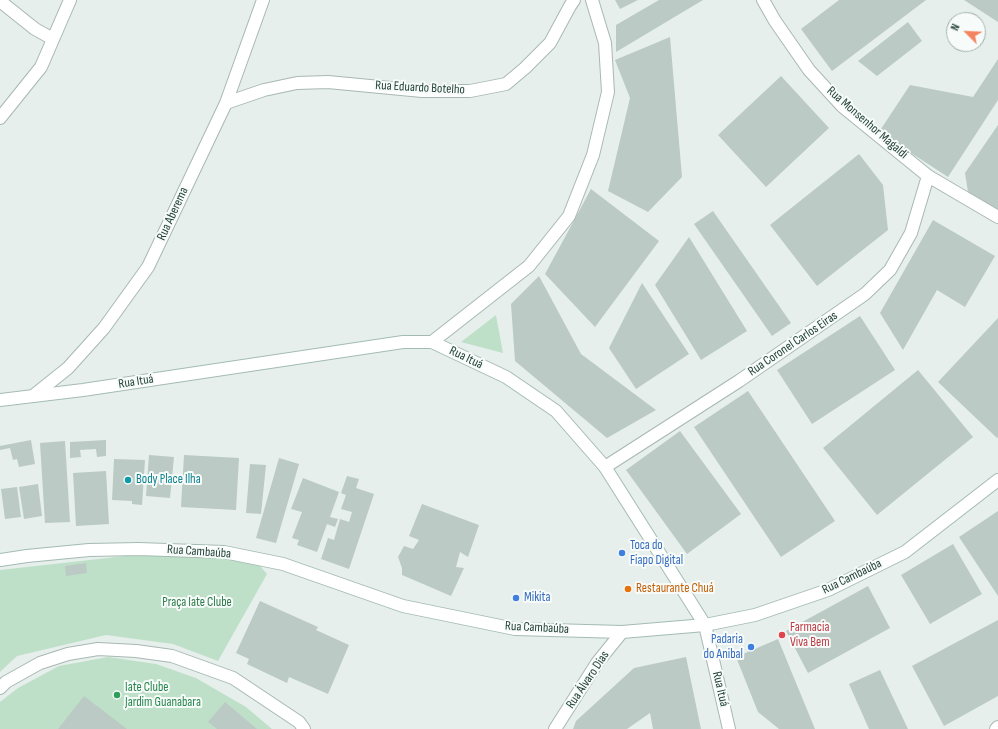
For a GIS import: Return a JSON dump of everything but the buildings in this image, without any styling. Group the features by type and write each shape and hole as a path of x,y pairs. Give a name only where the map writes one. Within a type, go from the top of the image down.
{"street":[{"path":"0,118 40,67 70,0"},
{"name":"Rua Aberema","path":"33,396 68,368 104,328 148,267 226,102 262,0"},
{"name":"Rua Eduardo Botelho","path":"226,102 264,90 297,83 328,82 422,91 470,91 506,84 525,68 550,43 574,0"},
{"path":"432,342 529,266 569,216 593,155 608,92 605,43 592,0"},
{"name":"Rua Monsenhor Magaldi","path":"763,0 775,21 809,70 842,106 928,176 998,217"},
{"path":"0,1 35,29 53,40"},
{"name":"Rua Coronel Carlos Eiras","path":"605,467 739,380 865,294 890,270 911,233 928,176"},
{"name":"Rua Ituá","path":"0,400 83,390 403,342 432,342 506,377 556,411 605,467 705,625 729,729"},
{"name":"Rua Cambaúba","path":"0,560 89,550 139,549 224,552 283,564 403,606 515,630 622,632 705,625 755,615 828,590 905,552 998,480"},
{"name":"Rua Álvaro Dias","path":"555,729 597,663 622,632"},
{"path":"0,688 6,682 40,663 68,654 98,649 136,651 172,656 233,678 299,722 304,729"}],"green space":[{"path":"496,315 503,353 461,342"},
{"name":"Praça Iate Clube","path":"152,553 255,560 267,574 218,661 173,644 106,635 17,656 0,672 0,570"},
{"name":"Iate Clube Jardim Guanabara","path":"108,657 156,664 196,678 246,707 272,729 0,729 0,702 18,688 59,666"}],"place":[{"name":"Body Place Ilha","path":"128,480"},
{"name":"Toca do Fiapo Digital","path":"622,553"},
{"name":"Restaurante Chuá","path":"628,589"},
{"name":"Mikita","path":"516,598"},
{"name":"Farmacia Viva Bem","path":"782,635"},
{"name":"Padaria do Anibal","path":"751,647"},
{"name":"Iate Clube Jardim Guanabara","path":"117,695"}]}
